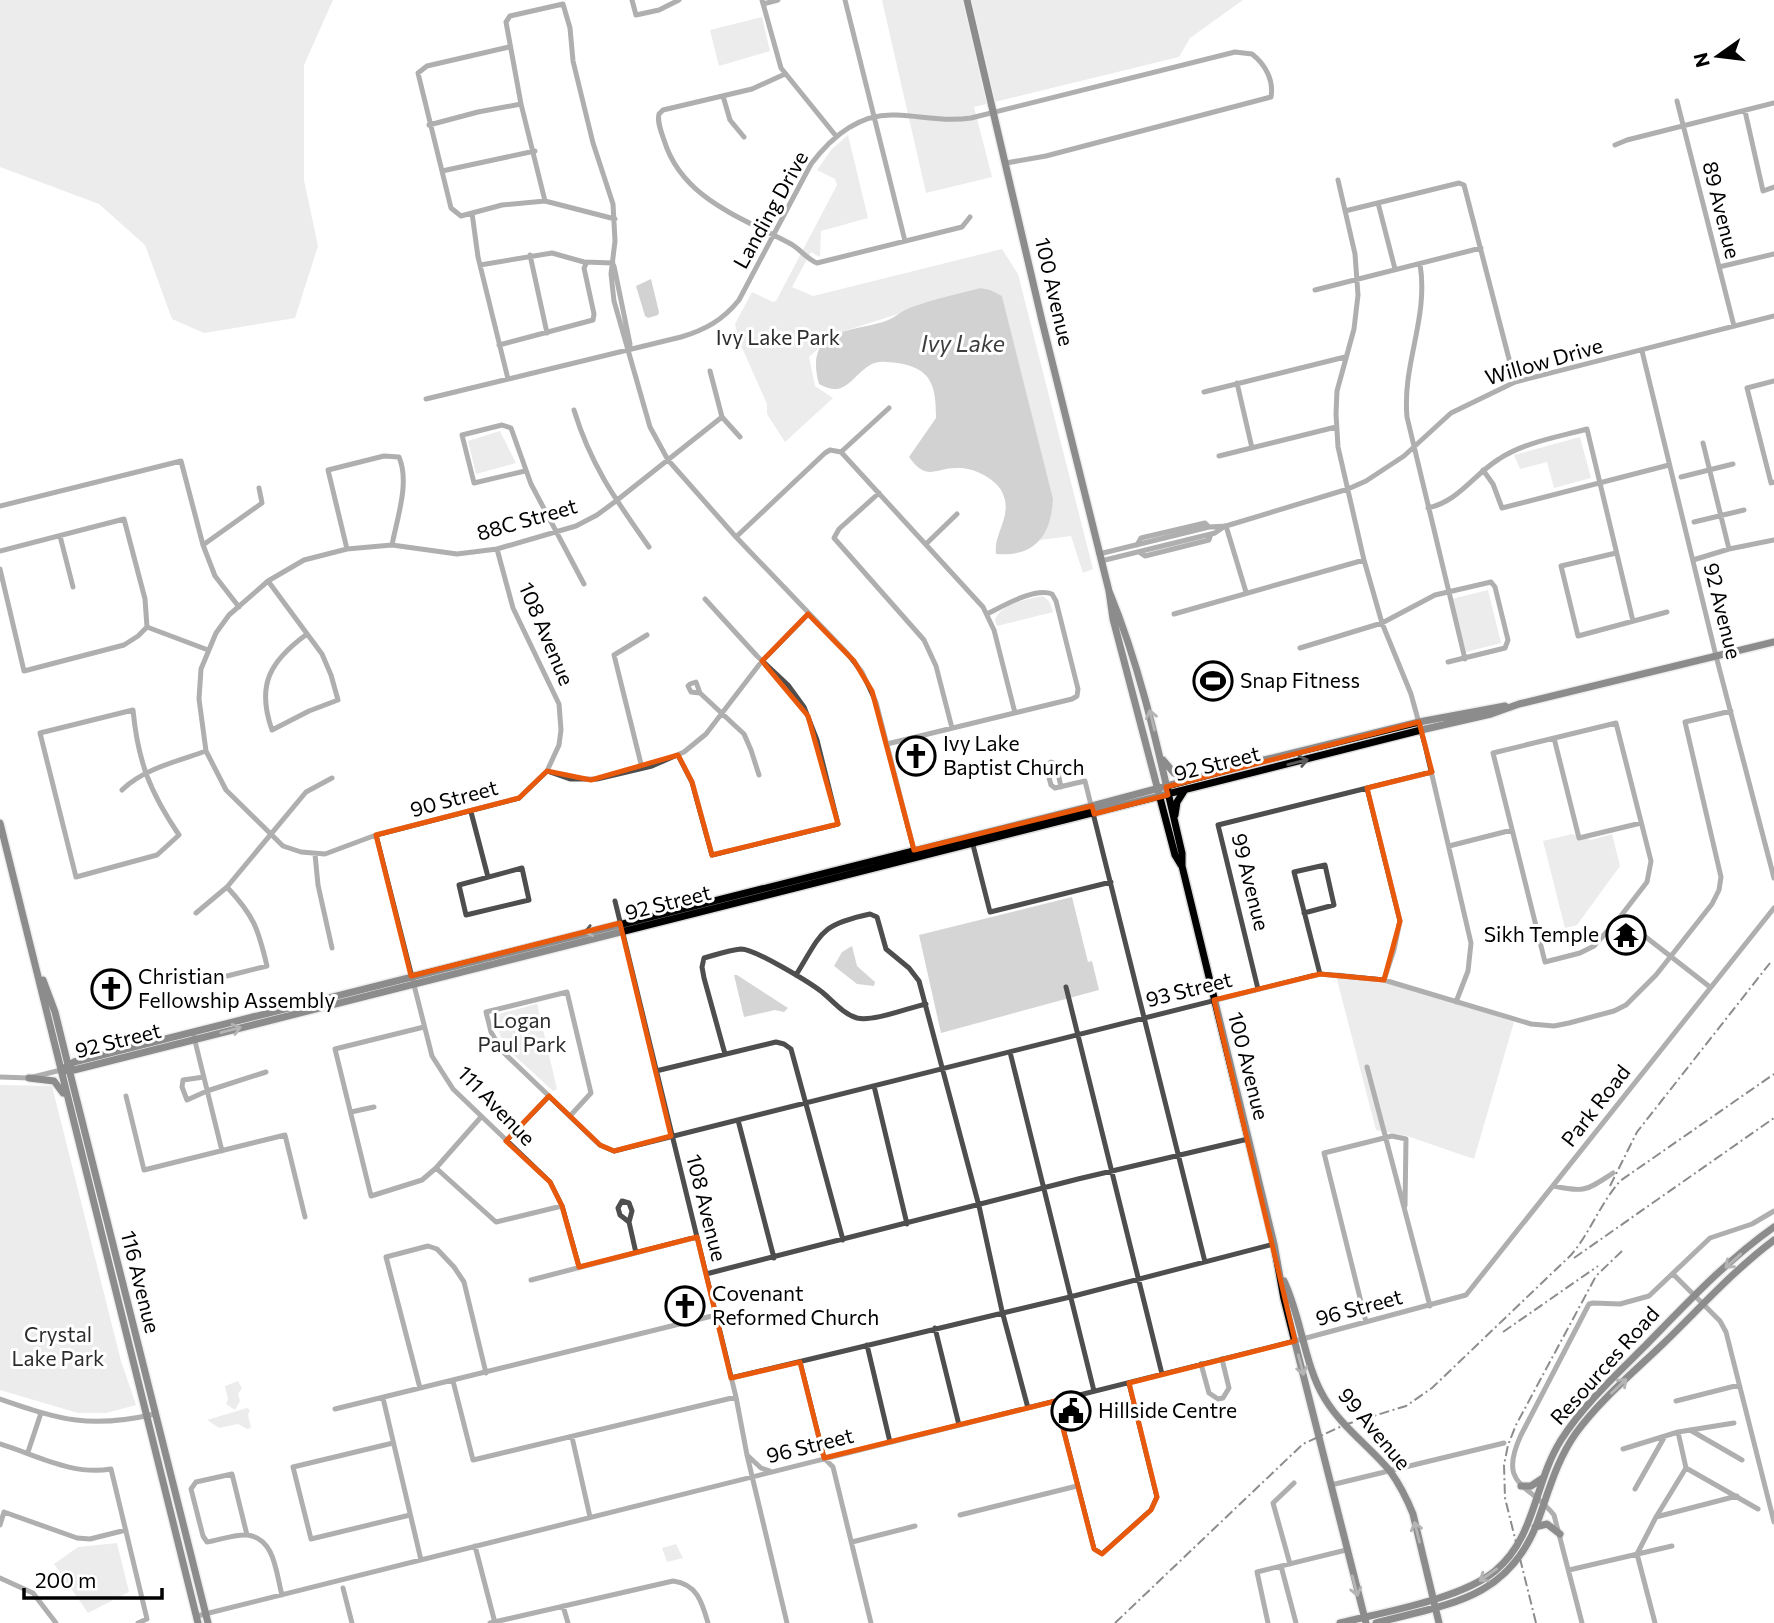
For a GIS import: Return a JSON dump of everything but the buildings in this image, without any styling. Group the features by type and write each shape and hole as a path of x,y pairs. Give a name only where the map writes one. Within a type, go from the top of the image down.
{"main road":[{"name":"100 Avenue","path":"967,0 1100,558 1109,591 1132,650 1161,757 1175,855 1182,866"},
{"name":"100 Avenue","path":"1109,591 1113,619 1174,819 1182,853 1182,866 1274,1244 1294,1341 1365,1620"},
{"name":"92 Street","path":"66,1068 195,1040 620,923 1164,792 1197,779 1264,760 1519,704 1774,642"},
{"name":"92 Street","path":"1164,792 1185,790 1420,726"},
{"path":"1161,757 1174,774 1197,779"},
{"path":"1174,819 1177,802 1185,790"},
{"name":"92 Street","path":"66,1068 193,1031 622,932 915,854 973,845 1093,810"},
{"name":"116 Avenue","path":"0,823 32,951 66,1068 151,1415 197,1619"},
{"name":"116 Avenue","path":"66,1068 73,1118 208,1623"},
{"path":"29,1078 58,1083 73,1118"},
{"name":"Resources Road","path":"1376,1623 1463,1600 1493,1585 1519,1557 1535,1527 1544,1477 1560,1442 1579,1415 1694,1296 1774,1227"},
{"name":"Resources Road","path":"1340,1623 1365,1620 1480,1581 1506,1561 1525,1535 1563,1455 1582,1426 1748,1259 1774,1240"},
{"name":"100 Avenue","path":"1281,1274 1293,1300 1305,1338"},
{"name":"99 Avenue","path":"1305,1338 1313,1374 1326,1402 1344,1425 1390,1471 1402,1489 1413,1514 1440,1623"},
{"path":"1521,1486 1531,1486 1544,1477"},
{"path":"1535,1527 1549,1524 1560,1534"}],"street":[{"path":"632,0 636,15 659,10 679,0"},
{"path":"778,0 762,2 778,61 785,74 836,136"},
{"path":"845,0 905,242"},
{"path":"545,201 535,150 521,104 506,22 508,17 563,4 587,119 613,204 613,263 629,350 647,418 668,460 862,672 876,702 915,854"},
{"path":"509,47 427,66 418,73 451,208 461,216 502,205 545,201 615,219"},
{"name":"Landing Drive","path":"426,400 668,340 698,332 716,323 730,312 739,300 811,164 825,146 852,125 875,117 897,115 953,121 1235,52 1252,54 1266,68 1272,90 1271,97 1046,156 1006,163"},
{"path":"785,74 757,87 663,110 659,114 666,148 675,166 688,183 712,203 791,244 820,263 962,227 970,217"},
{"path":"723,96 730,120 744,137"},
{"name":"89 Avenue","path":"1677,101 1734,326"},
{"path":"1615,145 1774,103"},
{"path":"429,125 521,104"},
{"path":"1745,111 1763,191 1774,187"},
{"path":"442,171 535,150"},
{"path":"1338,180 1358,279 1355,320 1337,391 1338,447 1364,560 1382,623 1404,674 1420,726 1471,943 1468,971 1456,1002"},
{"path":"1345,211 1460,183 1464,185 1515,382"},
{"path":"1378,203 1395,270"},
{"path":"472,213 480,265 508,379"},
{"path":"1315,290 1481,248"},
{"path":"480,265 552,253 587,262 613,263"},
{"path":"1719,267 1774,254"},
{"path":"530,255 547,333"},
{"path":"499,345 593,320 584,268 587,262"},
{"path":"1420,264 1421,313 1408,376 1408,425 1465,659"},
{"name":"Willow Drive","path":"1348,489 1381,472 1460,407 1515,382 1774,317"},
{"name":"92 Avenue","path":"1642,351 1716,656 1774,878"},
{"path":"1204,392 1345,357"},
{"path":"710,371 722,417 740,437"},
{"path":"1773,482 1747,388 1774,381"},
{"path":"1237,383 1252,448"},
{"path":"841,452 889,408"},
{"path":"575,410 587,449 616,501 649,547"},
{"name":"88C Street","path":"206,751 198,699 201,669 216,633 229,615 268,581 303,560 347,549 392,545 457,554 497,549 583,523 616,501 722,417"},
{"path":"525,471 474,483 463,435 509,425 525,471 584,584"},
{"path":"1219,456 1336,427"},
{"path":"1428,508 1450,501 1483,470 1517,449 1587,429 1633,621"},
{"path":"1703,443 1729,549"},
{"path":"736,537 825,453 834,450 841,452 973,594 987,614 995,630 1015,713"},
{"path":"347,549 328,470 384,456 399,457 403,483 392,545"},
{"path":"0,506 181,461 202,545 215,576 239,607"},
{"path":"1681,477 1733,464"},
{"path":"1483,470 1493,484 1502,508 1670,465"},
{"path":"202,545 262,503 259,488"},
{"path":"1100,558 1139,552 1145,556 1205,541 1211,534 1226,526 1348,489"},
{"path":"879,493 839,529 834,538 921,634 936,666 952,728"},
{"path":"1694,523 1744,510"},
{"path":"926,544 957,514"},
{"path":"0,551 124,519 145,599 146,627 124,645 24,671 0,569"},
{"path":"1100,558 1137,545 1141,538 1205,523 1209,527 1226,526"},
{"path":"1226,526 1246,592"},
{"path":"60,536 73,587"},
{"path":"1693,560 1774,540"},
{"name":"108 Avenue","path":"497,549 513,608 559,704 559,745 547,771"},
{"path":"1616,553 1561,566 1578,636 1667,612"},
{"path":"1174,614 1364,560"},
{"path":"268,581 307,634 327,662 338,701 309,711 272,730 265,703 269,675 282,654 307,634"},
{"path":"1300,648 1382,623 1429,598 1492,583 1508,640 1505,649 1448,662"},
{"path":"887,744 1077,696 1078,689 1056,601 1050,592 1018,599 987,614"},
{"path":"678,755 692,782 712,855 838,824 817,740 808,716 788,685 705,599"},
{"path":"547,771 584,780 603,778 678,755 706,734 762,661 808,614"},
{"path":"146,627 208,650"},
{"path":"642,768 614,655 648,635"},
{"path":"700,693 744,734 759,775"},
{"path":"133,710 136,745 146,774 160,807 179,835 157,855 76,877 40,733 133,710"},
{"name":"93 Street","path":"570,1116 600,1145 614,1151 1320,974 1384,980 1531,1024 1554,1026 1614,1011 1626,1005 1656,975 1712,904 1719,890 1721,877 1717,855 1685,722 1731,711"},
{"path":"1616,723 1651,861 1647,882 1594,946 1580,953 1545,962 1493,753 1554,738 1616,723"},
{"path":"1554,738 1579,838 1641,823"},
{"path":"122,790 131,781 146,774 206,751"},
{"name":"90 Street","path":"206,751 226,790 271,835 283,846 315,854 335,851 376,835 519,798 547,771"},
{"path":"1384,980 1400,921 1367,788 1432,772"},
{"path":"196,913 227,887 306,792 332,778"},
{"path":"1061,787 1085,781 1205,1262"},
{"name":"99 Avenue","path":"1258,989 1218,825 1367,788"},
{"path":"471,812 488,877"},
{"path":"1449,846 1512,830"},
{"name":"111 Avenue","path":"376,835 432,1056 453,1089 550,1182 562,1206 579,1267"},
{"path":"973,845 990,912 1111,882"},
{"path":"315,854 318,886 332,948"},
{"path":"1304,913 1334,905 1325,865 1294,872 1304,913 1320,974"},
{"path":"522,868 529,900 466,915 459,885 488,877 522,868"},
{"path":"227,887 248,909 258,929 267,966 227,976"},
{"name":"108 Avenue","path":"615,901 736,1397 787,1623"},
{"name":"Park Road","path":"1430,1306 1466,1295 1774,908"},
{"path":"796,975 821,933 829,926 874,914 886,949 915,975 926,1004 979,1206 1002,1311 1028,1408"},
{"path":"1620,917 1710,987"},
{"path":"725,1054 704,978 704,958 742,949 755,953 820,990 843,1011 859,1018 926,1004"},
{"path":"1066,987 1162,1374"},
{"path":"566,992 591,1093 570,1116 549,1096 502,1051 491,1032 486,1012 566,992"},
{"path":"424,1027 335,1049 371,1196 422,1180 481,1117"},
{"path":"193,1031 222,1151"},
{"path":"656,1070 776,1042 788,1046 796,1063 843,1240"},
{"path":"1010,1052 1042,1190 1094,1391"},
{"path":"1367,1067 1430,1306"},
{"path":"0,1077 29,1078 66,1068"},
{"path":"204,1077 183,1080 182,1087 187,1100 266,1072"},
{"path":"874,1086 908,1224"},
{"path":"126,1096 144,1170 285,1135 305,1217"},
{"path":"506,1141 549,1096"},
{"path":"351,1112 374,1107"},
{"path":"738,1119 774,1258"},
{"path":"1366,1322 1324,1153 1392,1136 1406,1139 1405,1206"},
{"path":"706,1274 1248,1139"},
{"path":"436,1168 496,1222 562,1206"},
{"path":"1553,1186 1577,1191 1591,1188 1613,1173"},
{"path":"1582,1623 1554,1515 1516,1480 1513,1468 1518,1442 1589,1304 1620,1304 1642,1299 1652,1293 1710,1238 1752,1224 1774,1211"},
{"path":"629,1222 636,1252"},
{"path":"531,1280 697,1237"},
{"path":"731,1378 1002,1311 1070,1297 1274,1244"},
{"path":"420,1388 386,1256 428,1246 437,1250 454,1266 464,1282 486,1373"},
{"path":"1673,1274 1724,1328 1774,1522"},
{"name":"96 Street","path":"197,1619 205,1613 1430,1306"},
{"path":"335,1409 716,1315"},
{"path":"935,1328 959,1425"},
{"path":"867,1345 890,1442"},
{"path":"1200,1364 1209,1393 1218,1399 1223,1398 1229,1388 1222,1359"},
{"path":"800,1362 824,1458 833,1467 872,1623"},
{"path":"453,1381 473,1460 736,1397"},
{"path":"1056,1401 1094,1549 1102,1553 1151,1510 1157,1497 1129,1382"},
{"path":"1676,1401 1739,1385"},
{"path":"383,1398 421,1560"},
{"path":"0,1399 41,1413 88,1422 118,1421 151,1415"},
{"path":"28,1452 41,1413"},
{"path":"1623,1449 1678,1432 1734,1423"},
{"path":"1690,1430 1742,1460"},
{"path":"1655,1623 1637,1554 1686,1468 1678,1432"},
{"path":"1635,1489 1665,1436"},
{"path":"572,1437 590,1517"},
{"path":"393,1443 293,1467 311,1539 410,1515"},
{"path":"1331,1485 1504,1443"},
{"path":"0,1444 78,1471 111,1469 147,1619 138,1623"},
{"path":"747,1455 761,1468 773,1472"},
{"path":"1686,1468 1758,1509"},
{"path":"247,1535 232,1474 196,1482 191,1489 207,1542 247,1535 264,1542 271,1551 282,1595"},
{"path":"1290,1564 1273,1503 1294,1483"},
{"path":"960,1515 1077,1486"},
{"path":"1656,1517 1737,1496"},
{"path":"0,1525 4,1512 76,1538 90,1539 126,1530"},
{"path":"852,1542 915,1527"},
{"path":"475,1546 494,1623 673,1581 684,1582 697,1592 708,1623"},
{"path":"1569,1570 1672,1546"},
{"path":"1268,1623 1257,1572 1346,1550"},
{"path":"1281,1566 1296,1623"},
{"path":"0,1578 33,1593 56,1623"},
{"path":"344,1588 352,1623"},
{"path":"563,1606 568,1623"}],"highlighted area":[{"path":"808,614 854,661 872,691 914,850 1092,806 1094,814 1168,795 1166,787 1419,722 1432,772 1367,788 1400,921 1384,980 1320,974 1214,1000 1295,1341 1129,1383 1157,1497 1151,1510 1102,1554 1094,1549 1056,1401 824,1458 800,1362 731,1378 697,1237 579,1267 562,1206 550,1182 506,1141 549,1096 600,1145 614,1151 671,1136 620,923 411,976 376,835 519,798 547,771 591,780 678,755 692,782 712,855 838,824 808,716 762,661"}],"green space":[{"path":"0,0 333,0 304,65 304,180 318,246 295,318 204,333 172,319 145,245 99,204 0,167"},
{"path":"882,0 1243,0 1190,38 1179,57 974,107 992,177 926,193"},
{"path":"762,17 770,51 719,66 710,30"},
{"name":"Ivy Lake Park","path":"848,135 868,218 821,231 820,257 811,252 792,287 813,296 1002,249 1018,274 1093,569 1083,573 1071,536 1040,540 1052,510 1044,465 1002,296 980,288 835,334 809,357 815,386 833,398 785,442 767,414 767,404 739,341 735,324 752,292 776,301 837,185 835,179 817,170 831,150"},
{"path":"500,431 516,463 476,474 468,441"},
{"path":"1580,437 1591,478 1554,488 1547,462 1520,469 1514,455"},
{"path":"1488,590 1501,643 1466,652 1452,599"},
{"path":"1043,596 1049,601 1053,612 997,626 995,620 998,614 1008,606"},
{"path":"1572,834 1591,840 1612,834 1620,866 1577,925 1565,928 1543,841"},
{"path":"1072,897 1088,962 1092,961 1099,990 941,1033 919,935"},
{"path":"852,946 857,966 875,982 874,986 857,984 834,966 842,952"},
{"path":"1335,972 1386,978 1514,1022 1474,1159 1407,1136 1376,1130"},
{"path":"734,975 788,1008 784,1012 775,1010 744,1017"},
{"name":"Logan Paul Park","path":"537,1004 557,1089 553,1091 504,1046 495,1020 499,1014"},
{"name":"Crystal Lake Park","path":"0,1085 52,1086 121,1361 136,1405 106,1413 78,1413 0,1390"},
{"path":"238,1381 242,1388 235,1410 226,1404 228,1399 225,1386"},
{"path":"247,1408 250,1410 248,1415 251,1428 247,1429 238,1424 219,1428 207,1420"},
{"path":"117,1543 129,1592 88,1613 54,1564 78,1547"},
{"path":"676,1544 683,1558 667,1562 662,1548"}],"water":[{"path":"651,279 659,312 658,315 648,318 645,316 636,286"},
{"name":"Ivy Lake","path":"980,288 1002,296 1053,499 1049,523 1039,541 1021,552 1010,554 996,554 997,538 1006,507 1005,499 997,485 988,477 969,469 926,471 915,465 909,457 936,418 933,388 925,374 909,365 876,362 847,385 835,389 819,384 816,366 823,343 832,336 887,321 920,304"}],"railway":[{"path":"1610,1186 1637,1132 1770,963"},
{"path":"1115,1623 1303,1444 1344,1425 1406,1406 1432,1388 1571,1255 1620,1181 1774,1074"},
{"path":"1574,1258 1774,1118"},
{"path":"1536,1623 1505,1498 1504,1465 1508,1445 1516,1425 1596,1276 1623,1250"},
{"path":"1503,1332 1598,1266"}],"place":[{"name":"Snap Fitness","path":"1213,681"},
{"name":"Ivy Lake Baptist Church","path":"916,756"},
{"name":"Sikh Temple","path":"1626,935"},
{"name":"Christian Fellowship Assembly","path":"111,989"},
{"name":"Covenant Reformed Church","path":"685,1306"},
{"name":"Hillside Centre","path":"1071,1411"}]}
